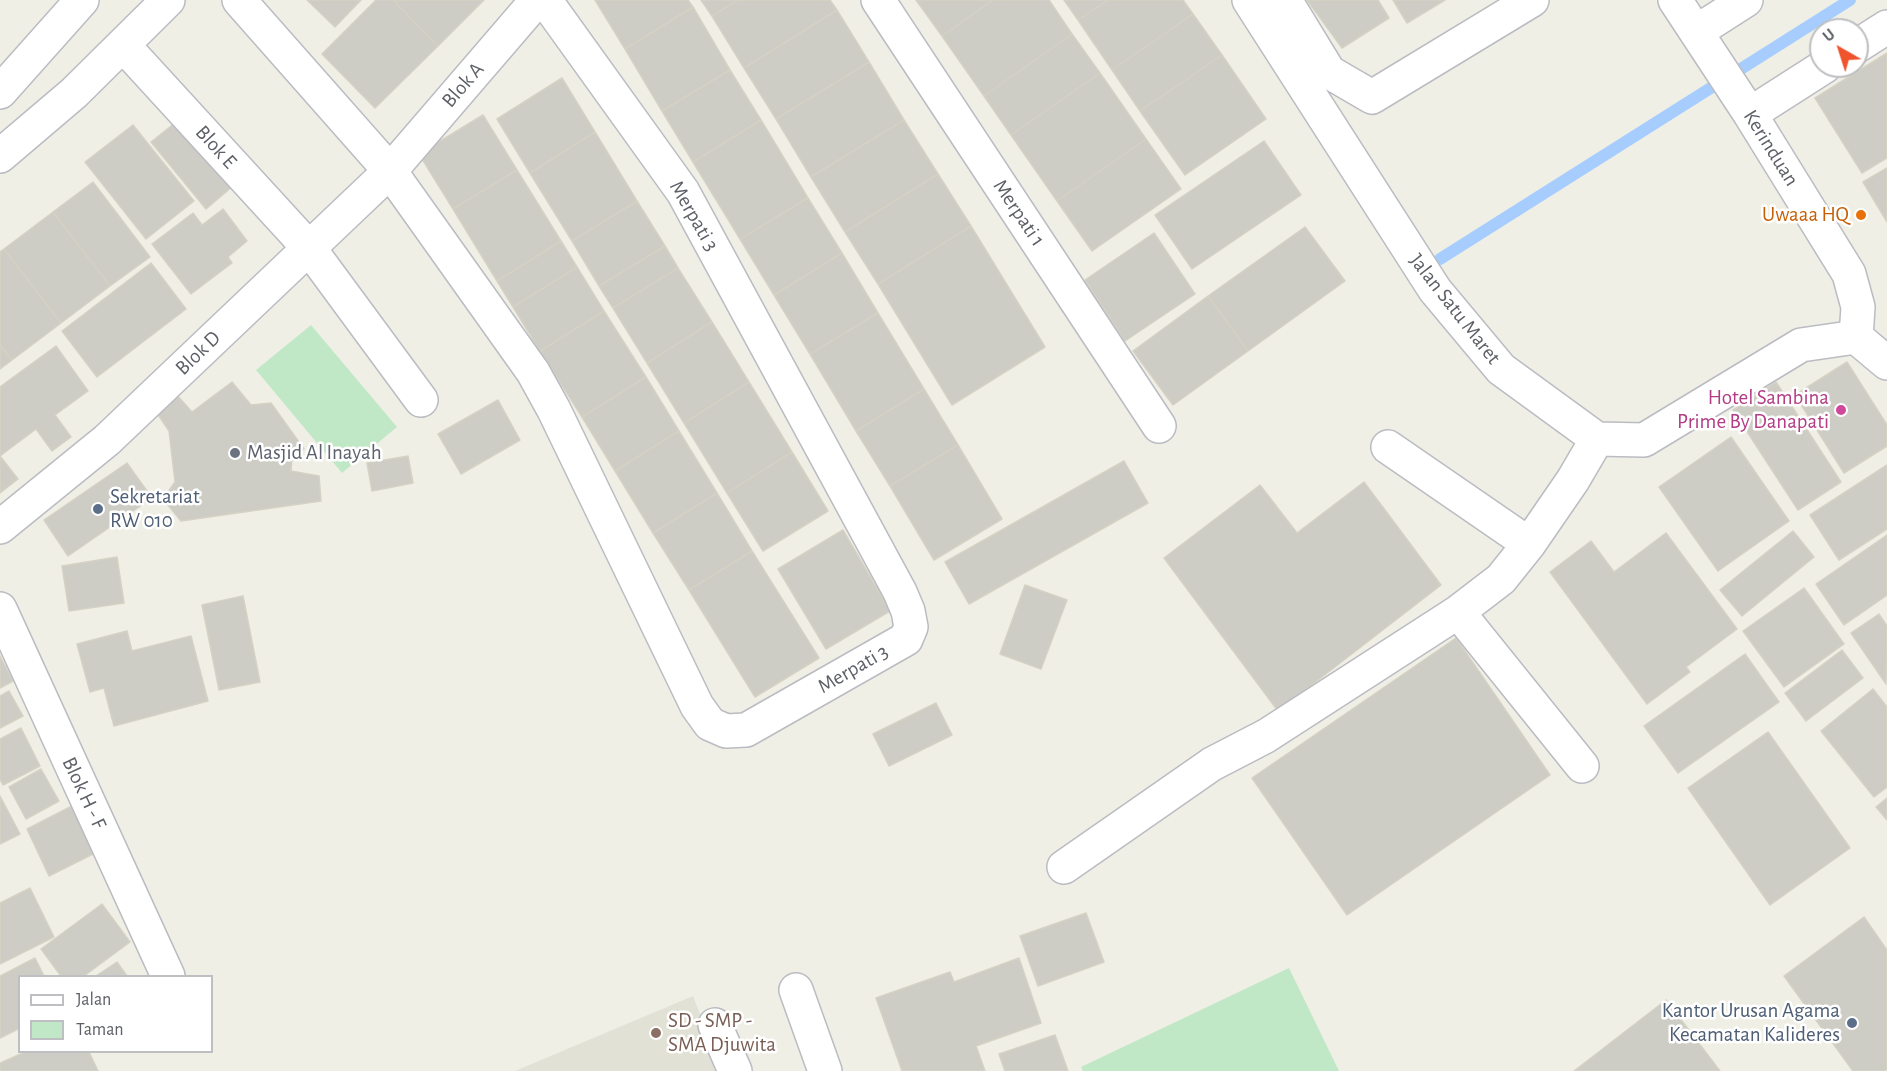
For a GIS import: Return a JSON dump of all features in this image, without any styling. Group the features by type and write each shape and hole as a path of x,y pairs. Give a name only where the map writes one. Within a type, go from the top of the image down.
{"street":[{"path":"0,93 82,0"},
{"path":"0,156 74,93 168,0"},
{"path":"239,0 390,171"},
{"name":"Blok A","path":"390,171 537,0"},
{"name":"Merpati 3","path":"390,171 533,372 554,410 697,706 710,724 726,731 746,730 906,639 911,627 908,611 900,592 683,192 545,0"},
{"name":"Merpati 1","path":"878,0 1159,426"},
{"name":"Jalan Satu Maret","path":"1249,0 1435,290 1501,369 1597,439"},
{"path":"1285,0 1329,72 1372,97 1532,0"},
{"name":"Kerinduan","path":"1675,0 1850,274 1858,308 1856,337"},
{"path":"1700,36 1746,0"},
{"path":"1869,38 1887,27"},
{"name":"Blok E","path":"123,45 309,248 422,400"},
{"path":"1748,111 1809,75"},
{"name":"Blok D","path":"0,527 107,440 390,171"},
{"path":"1064,867 1212,764 1266,736 1458,612 1501,579 1529,544 1573,480 1597,439 1644,440 1801,345 1856,337 1887,363"},
{"path":"1388,447 1529,544"},
{"name":"Blok H - F","path":"0,609 168,975"},
{"path":"1458,612 1582,766"},
{"path":"796,990 825,1071"},
{"path":"715,1025 735,1071"}],"shaded area":[{"name":"SD - SMP - SMA Djuwita","path":"693,996 722,1071 515,1071"}],"green space":[{"path":"311,325 397,427 342,473 256,370"},
{"path":"1289,968 1339,1071 1083,1071 1081,1067"}],"building":[{"path":"307,0 361,0 335,27"},
{"path":"376,0 393,0 438,46 375,108 322,54"},
{"path":"393,0 484,0 438,46"},
{"path":"595,0 688,0 693,7 625,49"},
{"path":"701,0 738,0 712,16"},
{"path":"738,0 830,0 837,10 744,68 712,16"},
{"path":"916,0 993,0 942,36"},
{"path":"993,0 1049,0 1072,34 984,96 942,36"},
{"path":"1064,0 1108,0 1078,20"},
{"path":"1108,0 1183,0 1193,14 1112,70 1078,20"},
{"path":"1307,0 1378,0 1389,18 1342,48"},
{"path":"1393,0 1445,0 1407,23"},
{"path":"693,7 730,70 662,111 625,49"},
{"path":"837,10 869,62 776,119 744,68"},
{"path":"1193,14 1222,55 1140,111 1112,70"},
{"path":"1072,34 1100,73 1011,135 984,96"},
{"path":"1887,53 1887,158 1862,173 1815,98 1847,78 1869,78 1869,64"},
{"path":"1222,55 1266,119 1185,175 1140,111"},
{"path":"869,62 904,120 811,177 776,119"},
{"path":"730,70 761,120 693,162 662,111"},
{"path":"1100,73 1146,139 1057,201 1011,135"},
{"path":"562,78 595,132 530,173 497,119"},
{"path":"185,115 239,181 206,209 151,142"},
{"path":"483,115 517,170 453,209 419,154"},
{"path":"761,120 808,198 740,239 693,162"},
{"path":"904,120 938,174 845,232 811,177"},
{"path":"133,125 194,201 146,239 85,162"},
{"path":"595,132 637,201 572,241 530,173"},
{"path":"1146,139 1181,189 1092,251 1057,201"},
{"path":"1264,141 1301,195 1192,269 1155,215"},
{"path":"1887,168 1887,222 1863,182"},
{"path":"517,170 561,241 497,281 453,209"},
{"path":"938,174 971,226 878,284 845,232"},
{"path":"93,182 150,257 110,286 53,212"},
{"path":"808,198 842,253 774,295 740,239"},
{"path":"637,201 665,246 599,286 572,241"},
{"path":"223,209 247,241 228,257 232,263 191,294 152,244 193,213 202,225"},
{"path":"53,212 110,286 61,323 4,249"},
{"path":"971,226 1045,347 952,405 878,284"},
{"path":"1305,227 1345,281 1248,351 1208,296"},
{"path":"1154,233 1195,294 1125,341 1085,280"},
{"path":"561,241 577,267 513,307 497,281"},
{"path":"665,246 678,268 613,308 599,286"},
{"path":"4,249 61,323 12,360 0,345 0,252"},
{"path":"842,253 878,313 810,354 774,295"},
{"path":"151,263 186,309 97,377 62,331"},
{"path":"577,267 604,311 540,351 513,307"},
{"path":"678,268 712,322 647,363 613,308"},
{"path":"1208,296 1248,351 1173,405 1133,351"},
{"path":"604,311 646,377 582,417 540,351"},
{"path":"878,313 924,389 856,431 810,354"},
{"path":"712,322 749,382 684,423 647,363"},
{"path":"0,345 12,360 0,369"},
{"path":"56,346 88,391 55,415 71,437 52,451 36,429 0,456 0,387"},
{"name":"Hotel Sambina Prime By Danapati","path":"1847,362 1887,425 1887,446 1844,473 1795,395"},
{"path":"646,377 679,431 615,471 582,417"},
{"name":"Masjid Al Inayah","path":"232,382 251,405 271,403 304,449 292,457 291,471 319,476 321,501 181,521 163,499 175,482 169,431 155,410 176,394 192,412"},
{"path":"749,382 792,452 727,493 684,423"},
{"path":"1776,382 1841,482 1798,510 1733,410"},
{"path":"924,389 958,445 890,486 856,431"},
{"path":"498,400 520,440 461,474 438,434"},
{"path":"679,431 717,493 653,533 615,471"},
{"path":"1731,437 1789,521 1718,571 1659,487"},
{"path":"958,445 1002,519 934,560 890,486"},
{"path":"792,452 828,511 763,551 727,493"},
{"path":"0,456 18,479 0,493"},
{"path":"408,456 413,483 372,491 367,463"},
{"path":"1124,461 1148,503 969,604 945,562"},
{"name":"Sekretariat RW 010","path":"127,463 152,498 68,556 44,520"},
{"path":"1887,465 1887,529 1839,560 1810,515"},
{"path":"1364,482 1441,585 1278,711 1164,558 1260,485 1297,533"},
{"path":"717,493 752,551 689,590 653,533"},
{"path":"843,530 890,611 826,649 778,569"},
{"path":"1793,531 1814,557 1742,616 1720,590"},
{"path":"1666,533 1737,629 1686,667 1690,672 1647,704 1550,572 1591,541 1614,572"},
{"path":"1887,535 1887,595 1844,625 1816,584"},
{"path":"752,551 819,658 755,697 689,590"},
{"path":"117,557 124,603 69,611 62,566"},
{"path":"1025,585 1067,600 1041,669 1000,654"},
{"path":"1804,588 1844,644 1784,687 1743,631"},
{"path":"243,596 260,682 219,690 202,605"},
{"path":"1879,614 1887,626 1886,684 1851,633"},
{"path":"127,631 132,651 191,636 208,701 114,726 104,688 90,692 77,644"},
{"path":"1456,638 1550,775 1347,915 1252,778"},
{"path":"1842,650 1863,678 1806,721 1785,693"},
{"path":"1745,654 1779,702 1678,773 1644,726"},
{"path":"0,656 13,681 0,688"},
{"path":"1873,689 1887,707 1887,787 1874,797 1821,731"},
{"path":"9,691 23,716 0,728 0,696"},
{"path":"936,703 952,735 889,766 873,734"},
{"path":"21,728 40,766 3,785 0,779 0,739"},
{"path":"1768,732 1850,848 1770,905 1688,788"},
{"path":"41,769 59,801 26,819 9,787"},
{"path":"0,796 20,834 0,844"},
{"path":"1887,798 1887,820 1876,807"},
{"path":"74,805 97,852 49,876 27,829"},
{"path":"30,888 54,937 0,964 0,903"},
{"path":"102,904 130,942 85,975 60,975 41,949"},
{"path":"1086,913 1104,962 1038,986 1020,936"},
{"name":"Kantor Urusan Agama Kecamatan Kalideres","path":"1864,917 1887,950 1887,1069 1885,1071 1853,1071 1784,976"},
{"path":"35,958 44,975 18,975 18,1029 0,1038 0,976"},
{"path":"1019,958 1041,1023 976,1046 985,1071 902,1071 876,998 950,972 954,982"},
{"path":"117,962 126,975 98,975"},
{"path":"1666,1000 1720,1071 1574,1071"},
{"path":"1055,1035 1068,1071 1005,1071 999,1054"},
{"path":"23,1053 89,1053 98,1071 0,1071 0,1063"}],"waterway":[{"path":"1440,259 1850,0"}],"place":[{"name":"Uwaaa HQ","path":"1861,215"},
{"name":"Hotel Sambina Prime By Danapati","path":"1841,410"},
{"name":"Masjid Al Inayah","path":"235,453"},
{"name":"Sekretariat RW 010","path":"98,509"},
{"name":"Kantor Urusan Agama Kecamatan Kalideres","path":"1852,1023"},
{"name":"SD - SMP - SMA Djuwita","path":"656,1033"}]}
